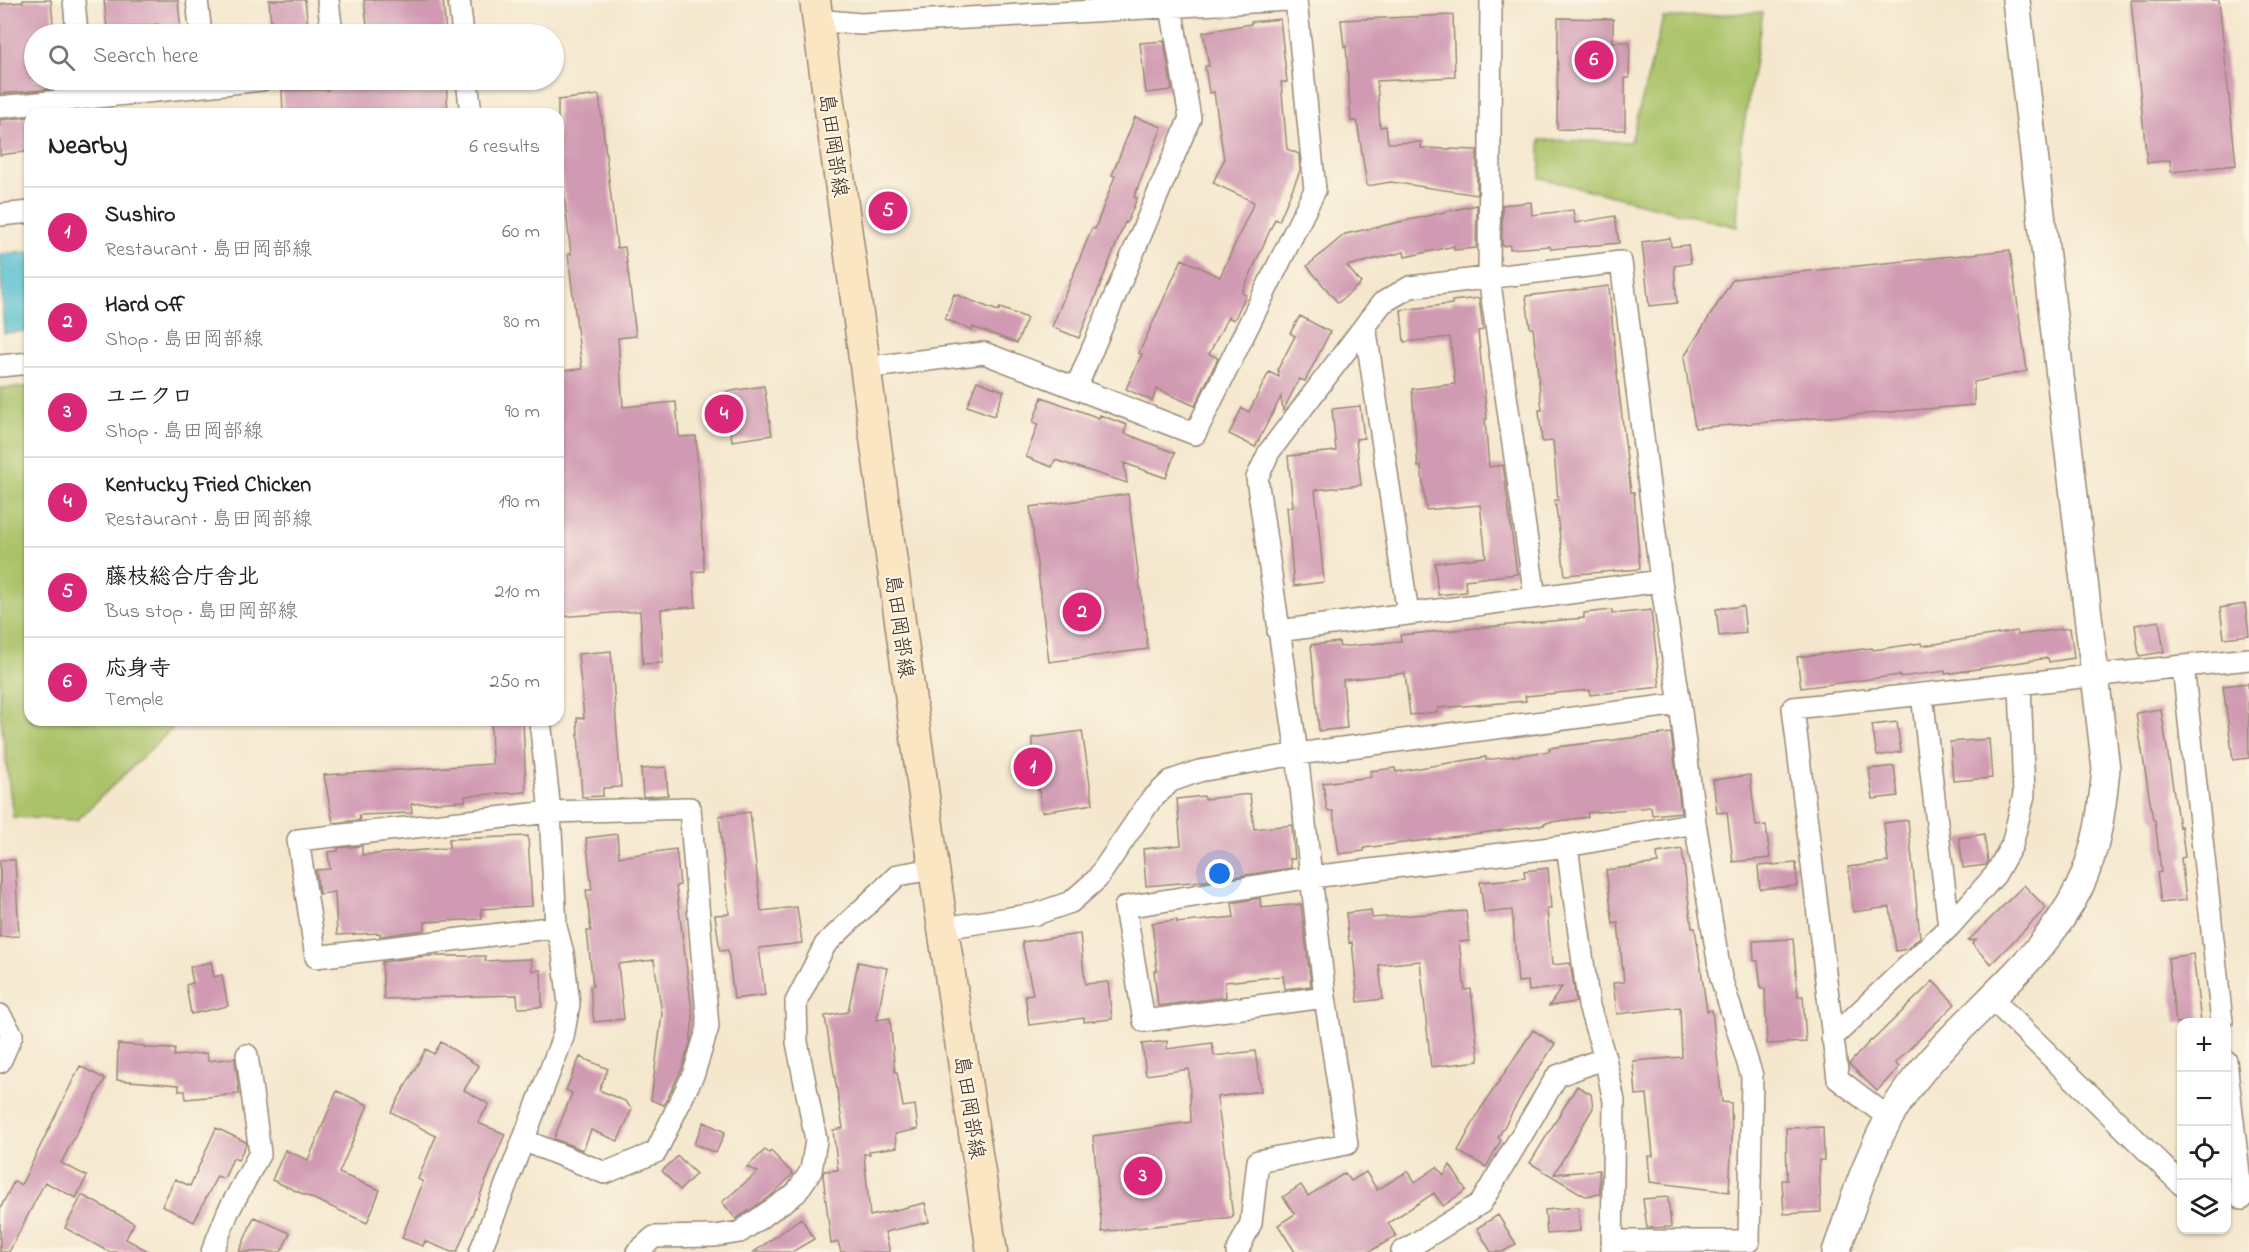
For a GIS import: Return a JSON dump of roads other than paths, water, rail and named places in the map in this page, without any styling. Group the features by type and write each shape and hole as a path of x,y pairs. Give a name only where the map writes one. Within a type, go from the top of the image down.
{"main road":[{"name":"島田岡部線","path":"816,12 934,870 992,1252"}],"street":[{"path":"74,0 77,24"},
{"path":"196,0 200,24"},
{"path":"328,0 331,24"},
{"path":"459,0 462,24"},
{"path":"816,12 827,21 861,24 1288,0"},
{"path":"864,368 984,353 1195,434 1316,190 1296,0"},
{"path":"1491,0 1489,277 1535,597"},
{"path":"1836,1252 1872,1151 1889,1118 1927,1065 2025,963 2058,923 2079,888 2096,842 2101,818 2106,769 2016,0"},
{"path":"1076,388 1190,118 1171,7"},
{"path":"0,107 75,90"},
{"path":"468,90 470,108"},
{"path":"0,215 24,213"},
{"path":"1237,1252 1251,1223 1258,1161 1347,1144 1325,997 1297,754 1257,478 1269,452 1382,303 1410,287 1621,262 1661,581 1695,823 1720,978 1752,1076 1749,1241 1612,1246 1614,1101 1605,1058 1589,1006 1567,846"},
{"path":"1365,325 1408,614"},
{"path":"0,366 24,364"},
{"path":"1278,631 1661,581"},
{"path":"1889,1118 1838,1079 1793,708 2249,659"},
{"path":"2183,666 2221,1018"},
{"path":"1833,1038 1949,927 1995,875 2012,845 2024,795 2020,684"},
{"path":"1922,694 1949,927"},
{"path":"943,928 1036,914 1071,902 1097,879 1150,801 1171,781 1199,771 1297,754 1680,704"},
{"path":"480,1252 563,1037 569,1004 563,953 556,927 550,813 541,726"},
{"path":"523,1140 605,1173 656,1152 694,1073 708,1027 690,808 550,813 298,840 316,957 556,927"},
{"path":"1325,997 1144,1021 1125,906 1312,878 1567,846 1695,823"},
{"path":"637,1252 654,1237 716,1236 740,1232 796,1192 811,1171 816,1140 797,1042 796,1002 825,945 898,875 934,870"},
{"path":"1990,997 2177,1181"},
{"path":"0,1015 12,1035 0,1062"},
{"path":"212,1252 228,1212 260,1153 247,1055"},
{"path":"1402,1252 1481,1203 1557,1076 1605,1058"},
{"path":"2227,1072 2239,1199"}],"water":[{"path":"24,252 24,331 4,333 0,254"}],"place":[{"name":"応身寺","path":"1594,60"},
{"name":"藤枝総合庁舎北","path":"888,211"},
{"name":"Kentucky Fried Chicken","path":"724,414"},
{"name":"Hard Off","path":"1082,612"},
{"name":"Sushiro","path":"1033,767"},
{"name":"ユニクロ","path":"1143,1176"}]}
